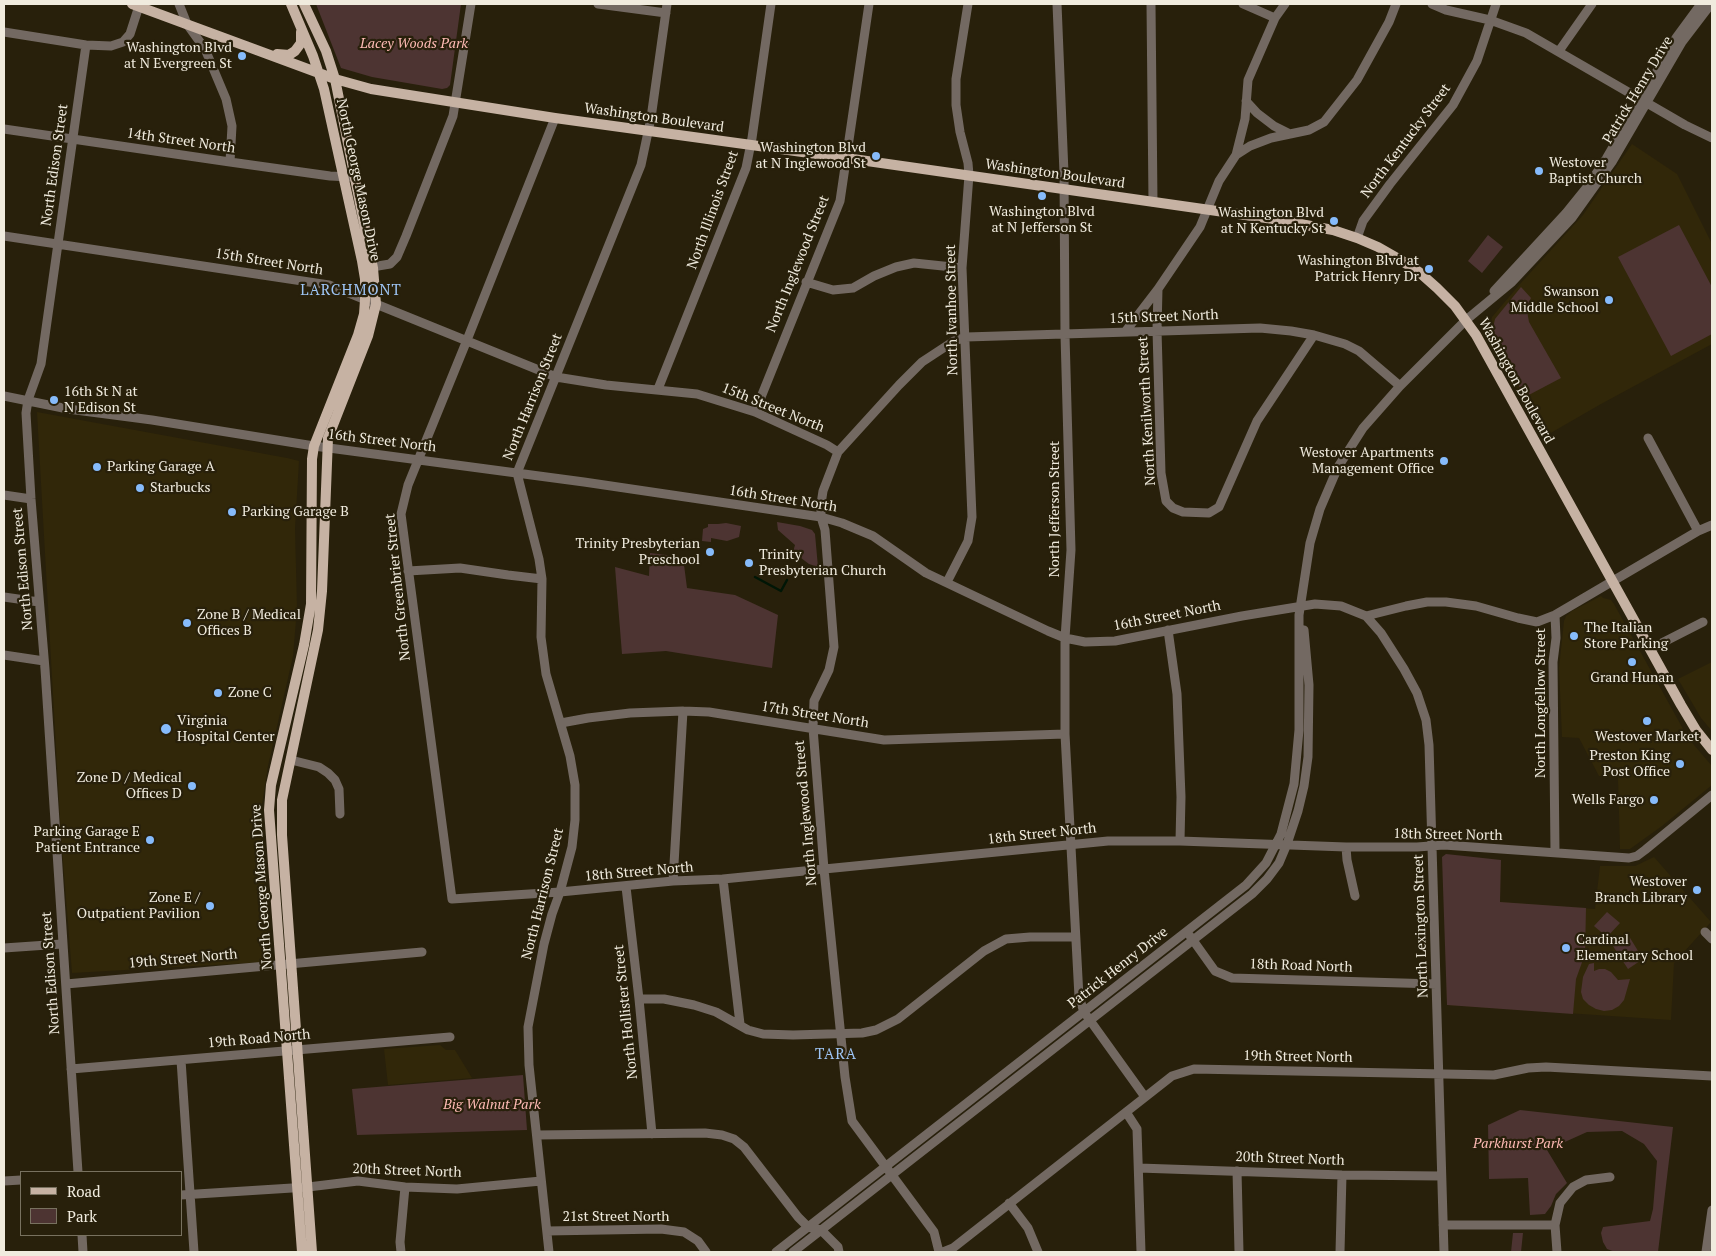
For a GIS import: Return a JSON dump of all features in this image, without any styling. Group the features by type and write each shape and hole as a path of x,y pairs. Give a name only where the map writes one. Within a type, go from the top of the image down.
{"main road":[{"name":"North George Mason Drive","path":"291,4 319,74 376,304 371,328 331,428 327,448 320,611 315,647 282,800 286,964 303,1187 312,1252"},
{"name":"North George Mason Drive","path":"286,964 269,810 271,785 304,645 311,604 312,459 314,446 358,335 364,314 368,268 355,177 335,80 326,51 304,4"},
{"name":"Washington Boulevard","path":"135,5 335,80 371,89 456,104 969,175 1314,226 1357,238 1399,258 1419,272 1455,306 1466,320 1696,730 1712,750"},
{"path":"262,52 289,54 295,51 299,47 302,38 299,21"},
{"name":"North George Mason Drive","path":"302,1252 303,1187"}],"street":[{"path":"179,4 187,24 205,49 226,99 232,126 230,162"},
{"path":"368,268 388,265 397,257 453,116 471,4"},
{"path":"598,4 666,9"},
{"name":"North Illinois Street","path":"658,389 746,168 751,146 771,4"},
{"name":"North Inglewood Street","path":"755,412 840,201 869,4"},
{"name":"North Ivanhoe Street","path":"947,582 968,541 972,517 962,268 969,175 956,105 956,79 968,4"},
{"name":"North Jefferson Street","path":"1057,4 1064,189 1065,335 1071,550 1065,638 1065,734 1079,997 1084,1012"},
{"path":"1151,4 1153,202"},
{"path":"1244,4 1275,18"},
{"path":"1236,155 1245,119 1248,80 1275,18 1285,4"},
{"name":"North Kenilworth Street","path":"1125,332 1158,289 1200,227 1219,181 1236,155 1250,146 1271,138 1309,130 1324,122 1357,80 1389,22 1396,4"},
{"path":"1432,4 1446,10 1490,20 1526,33 1712,138"},
{"name":"North Kentucky Street","path":"1357,238 1363,221 1453,105 1477,61 1496,4"},
{"path":"1559,51 1592,4"},
{"name":"Patrick Henry Drive","path":"793,1252 1084,1012 1246,885 1266,863 1277,844 1289,808 1298,757 1299,615 1302,606 1310,543 1327,489 1338,467 1362,428 1400,386 1466,320 1512,282 1572,218 1612,162 1676,38 1701,4"},
{"name":"Patrick Henry Drive","path":"1644,100 1690,31 1711,4"},
{"path":"4,32 86,45 110,46 123,42 130,34 135,5"},
{"name":"North Harrison Street","path":"549,1252 529,1065 528,1027 544,944 572,847 575,820 575,784 570,756 546,674 540,637 542,579 518,473 641,165 648,131 666,9"},
{"name":"North Edison Street","path":"78,1171 26,413 28,400 41,364 86,45"},
{"path":"1246,101 1257,113 1274,126 1290,134"},
{"name":"North Greenbrier Street","path":"452,899 401,514 408,484 555,118"},
{"name":"14th Street North","path":"4,129 230,162 355,177"},
{"name":"15th Street North","path":"4,236 329,285 556,377 606,385 697,394 755,412 827,445 838,452 922,362 954,341 966,337 1262,328 1314,335 1344,344 1359,351 1400,386"},
{"path":"806,282 833,290 853,288 874,276 896,267 914,263 962,268"},
{"name":"North Kenilworth Street","path":"1158,289 1157,330 1161,473 1166,501 1173,508 1183,512 1209,513 1220,507 1257,421 1314,335"},
{"name":"16th Street North","path":"4,396 68,409 152,420 327,448 518,473 821,517 842,523 873,536 926,572 1065,638 1085,642 1101,642 1302,606 1335,605 1366,616"},
{"path":"1648,438 1698,531"},
{"name":"North Inglewood Street","path":"838,452 823,491 821,517 825,530 834,647 829,670 814,701 813,728 824,869 845,1077 852,1121 889,1171"},
{"path":"4,495 31,499"},
{"name":"North Longfellow Street","path":"1555,852 1553,662 1556,615 1698,531 1712,525"},
{"path":"408,571 460,568 542,579"},
{"path":"4,597 39,602"},
{"path":"1366,616 1428,602 1476,606 1538,622 1556,615"},
{"name":"Patrick Henry Drive","path":"776,1252 808,1227 889,1171 1090,1020 1261,886 1279,863 1287,844 1298,811 1308,758 1309,676 1302,606"},
{"name":"North Lexington Street","path":"1366,616 1382,633 1404,669 1417,693 1426,720 1429,745 1444,1252"},
{"path":"1650,649 1703,622"},
{"path":"1168,630 1178,694 1182,797 1180,841"},
{"path":"4,655 44,661"},
{"path":"673,881 684,711"},
{"name":"17th Street North","path":"561,723 613,715 684,711 709,712 884,740 1065,734"},
{"path":"291,760 318,768 328,773 335,780 339,789 340,814"},
{"name":"18th Street North","path":"452,899 560,892 673,881 723,879 1108,841 1180,841 1346,847 1444,845 1629,858 1636,856 1712,795"},
{"path":"1346,847 1355,896"},
{"path":"723,879 740,1024"},
{"name":"North Hollister Street","path":"626,886 652,1134"},
{"name":"18th Road North","path":"1187,932 1215,971 1232,978 1436,984"},
{"path":"1705,932 1712,939"},
{"path":"639,999 664,998 694,1005 716,1012 748,1030 763,1034 793,1036 862,1033 876,1030 898,1019 984,951 1006,939 1075,937"},
{"path":"4,948 62,944"},
{"name":"19th Street North","path":"66,984 422,952"},
{"path":"1084,1012 1144,1097"},
{"name":"19th Road North","path":"71,1069 450,1037"},
{"path":"181,1060 185,1195 194,1252"},
{"name":"19th Street North","path":"943,1252 952,1248 1172,1076 1194,1069 1494,1075 1528,1068 1546,1067 1712,1076"},
{"path":"1126,1112 1137,1129 1141,1252"},
{"path":"537,1135 705,1133 734,1139 744,1147 798,1217 808,1227 821,1230 838,1247 839,1252"},
{"name":"20th Street North","path":"1139,1168 1342,1175 1441,1176"},
{"path":"889,1171 934,1232 939,1252"},
{"path":"1237,1171 1239,1252"},
{"path":"1340,1252 1342,1175"},
{"path":"1557,1252 1555,1225 1560,1203 1573,1186 1586,1180 1610,1177"},
{"path":"4,1181 20,1180"},
{"name":"20th Street North","path":"185,1195 303,1187 358,1181 406,1187 457,1189 541,1181"},
{"path":"401,1252 400,1242 406,1187"},
{"path":"1009,1204 1028,1228 1038,1252"},
{"path":"1706,1252 1712,1210"},
{"path":"1443,1225 1555,1225"},
{"name":"21st Street North","path":"547,1231 661,1229 684,1232 698,1241 706,1252"},
{"path":"82,1236 83,1252"}],"shaded area":[{"name":"Swanson Middle School","path":"1632,144 1677,174 1712,244 1712,344 1542,438 1487,338 1492,317 1583,215"},
{"name":"Virginia Hospital Center","path":"37,412 299,461 295,528 297,609 293,656 268,766 260,817 272,955 266,962 72,973 61,836"},
{"path":"1601,596 1611,600 1614,604 1688,738 1712,766 1712,785 1662,826 1630,849 1620,849 1618,778 1599,776 1579,738 1562,737 1559,668 1564,621 1566,616 1572,611"},
{"path":"1712,662 1712,731 1701,718 1678,679"},
{"name":"Cardinal Elementary School","path":"1654,857 1711,922 1674,963 1671,1020 1447,1005 1445,932 1499,928 1500,902 1595,909 1600,866 1635,866"},
{"path":"440,1045 446,1050 455,1050 472,1078 388,1085 384,1049"}],"green space":[{"name":"Lacey Woods Park","path":"316,4 461,4 450,85 442,89 372,77 341,68"},
{"path":"1679,225 1712,287 1712,334 1671,356 1618,257"},
{"path":"1488,235 1503,247 1482,273 1468,261"},
{"path":"1521,287 1531,298 1527,311 1529,322 1561,378 1525,397 1491,337 1495,319"},
{"path":"777,522 812,530 815,534 818,567 809,564 793,552 795,545 778,530"},
{"path":"726,523 741,526 739,537 727,541 711,538 711,542 702,541 703,529 708,527 708,524"},
{"path":"650,553 683,557 687,588 735,595 778,615 772,668 666,651 622,654 615,567 649,576"},
{"path":"1446,854 1501,860 1500,902 1586,908 1585,954 1576,979 1573,1014 1447,1005 1442,857"},
{"path":"1607,912 1620,923 1607,937 1594,926"},
{"path":"1627,933 1643,959 1628,969 1611,943"},
{"path":"1594,963 1594,971 1605,969 1611,972 1618,980 1630,979 1624,1000 1612,1010 1596,1009 1583,999 1581,992 1583,977 1589,964"},
{"name":"Big Walnut Park","path":"523,1075 527,1130 357,1135 352,1089"},
{"name":"Parkhurst Park","path":"1520,1110 1673,1127 1658,1252 1615,1252 1607,1249 1603,1242 1601,1233 1603,1227 1650,1221 1653,1209 1657,1161 1644,1144 1622,1131 1587,1132 1547,1150 1567,1183 1556,1194 1545,1214 1530,1215 1528,1178 1489,1179 1488,1125"},
{"path":"1513,1233 1523,1233 1521,1252 1511,1252"}],"waterway":[{"path":"755,577 781,591 787,580"}],"place":[{"name":"Washington Blvd at N Evergreen St","path":"242,56"},
{"name":"Washington Blvd at N Inglewood St","path":"876,156"},
{"name":"Westover Baptist Church","path":"1539,171"},
{"name":"Washington Blvd at N Jefferson St","path":"1042,196"},
{"name":"Washington Blvd at N Kentucky St","path":"1334,221"},
{"name":"Washington Blvd at Patrick Henry Dr","path":"1429,269"},
{"name":"Swanson Middle School","path":"1609,300"},
{"name":"16th St N at N Edison St","path":"54,400"},
{"name":"Westover Apartments Management Office","path":"1444,461"},
{"name":"Parking Garage A","path":"97,467"},
{"name":"Starbucks","path":"140,488"},
{"name":"Parking Garage B","path":"232,512"},
{"name":"Trinity Presbyterian Preschool","path":"710,552"},
{"name":"Trinity Presbyterian Church","path":"749,563"},
{"name":"Zone B / Medical Offices B","path":"187,623"},
{"name":"The Italian Store Parking","path":"1574,636"},
{"name":"Grand Hunan","path":"1632,662"},
{"name":"Zone C","path":"218,693"},
{"name":"Westover Market","path":"1647,721"},
{"name":"Virginia Hospital Center","path":"166,729"},
{"name":"Preston King Post Office","path":"1680,764"},
{"name":"Zone D / Medical Offices D","path":"192,786"},
{"name":"Wells Fargo","path":"1654,800"},
{"name":"Parking Garage E Patient Entrance","path":"150,840"},
{"name":"Westover Branch Library","path":"1697,890"},
{"name":"Zone E / Outpatient Pavilion","path":"210,906"},
{"name":"Cardinal Elementary School","path":"1566,948"}],"district":[{"name":"LARCHMONT","path":"351,291"},
{"name":"TARA","path":"836,1055"}]}
